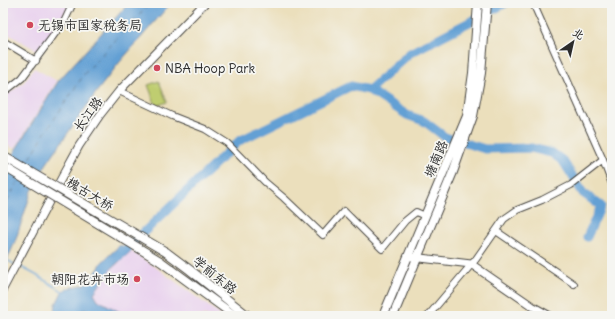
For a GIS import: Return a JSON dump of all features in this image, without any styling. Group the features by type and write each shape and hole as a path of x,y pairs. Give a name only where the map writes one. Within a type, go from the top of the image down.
{"main road":[{"name":"塘南路","path":"467,124 473,73 478,3"},
{"name":"塘南路","path":"393,316 418,258 467,124 473,116 481,73 487,3"},
{"name":"槐古大桥","path":"3,156 166,252"},
{"name":"塘南路","path":"383,316 425,216 453,160"},
{"name":"槐古大桥","path":"3,166 160,261"},
{"name":"学前东路","path":"166,252 248,316"},
{"name":"学前东路","path":"160,261 235,316"}],"street":[{"path":"3,93 22,78 36,61 65,20 73,3"},
{"name":"长江路","path":"3,289 80,146 100,115 119,91 205,3"},
{"path":"533,4 603,160 612,184"},
{"path":"3,41 36,61"},
{"path":"119,91 172,116 205,128 227,143 265,182 323,235 344,211 382,249 406,221 416,212 425,216"},
{"path":"428,316 471,264 504,218 517,210 542,200 570,185 603,160"},
{"path":"496,231 574,284"},
{"path":"408,256 471,264 532,306 550,316"}],"shaded area":[{"name":"无锡市国家税务局","path":"3,3 70,3 62,19 38,51 3,31"},
{"path":"34,68 57,81 15,149 3,143 3,98 24,82"},
{"name":"朝阳花卉市场","path":"131,251 222,316 127,316 98,300 94,293 95,290 111,269"}],"green space":[{"path":"159,81 167,102 156,106 148,85"}],"water":[{"path":"129,3 171,3 119,63 95,94 45,166 31,193 15,242 3,269 3,170 59,80"},
{"path":"120,245 131,251 111,269 94,293 98,300 127,316 99,316 86,309 79,312 76,316 54,316 56,304 62,292 66,289 82,285 89,281 101,263"}],"waterway":[{"path":"118,257 239,141 351,86 369,90 410,53 506,3"},
{"path":"369,90 407,115 424,121 445,137 485,149 531,148 552,153 563,161 583,193 601,206 587,237"},
{"path":"3,258 14,264"},
{"path":"17,265 64,292"}],"ferry route":[{"path":"26,166 43,136 85,73 150,3"},
{"path":"3,210 19,179"}],"place":[{"name":"无锡市国家税务局","path":"30,25"},
{"name":"NBA Hoop Park","path":"157,68"},
{"name":"朝阳花卉市场","path":"137,279"}]}
